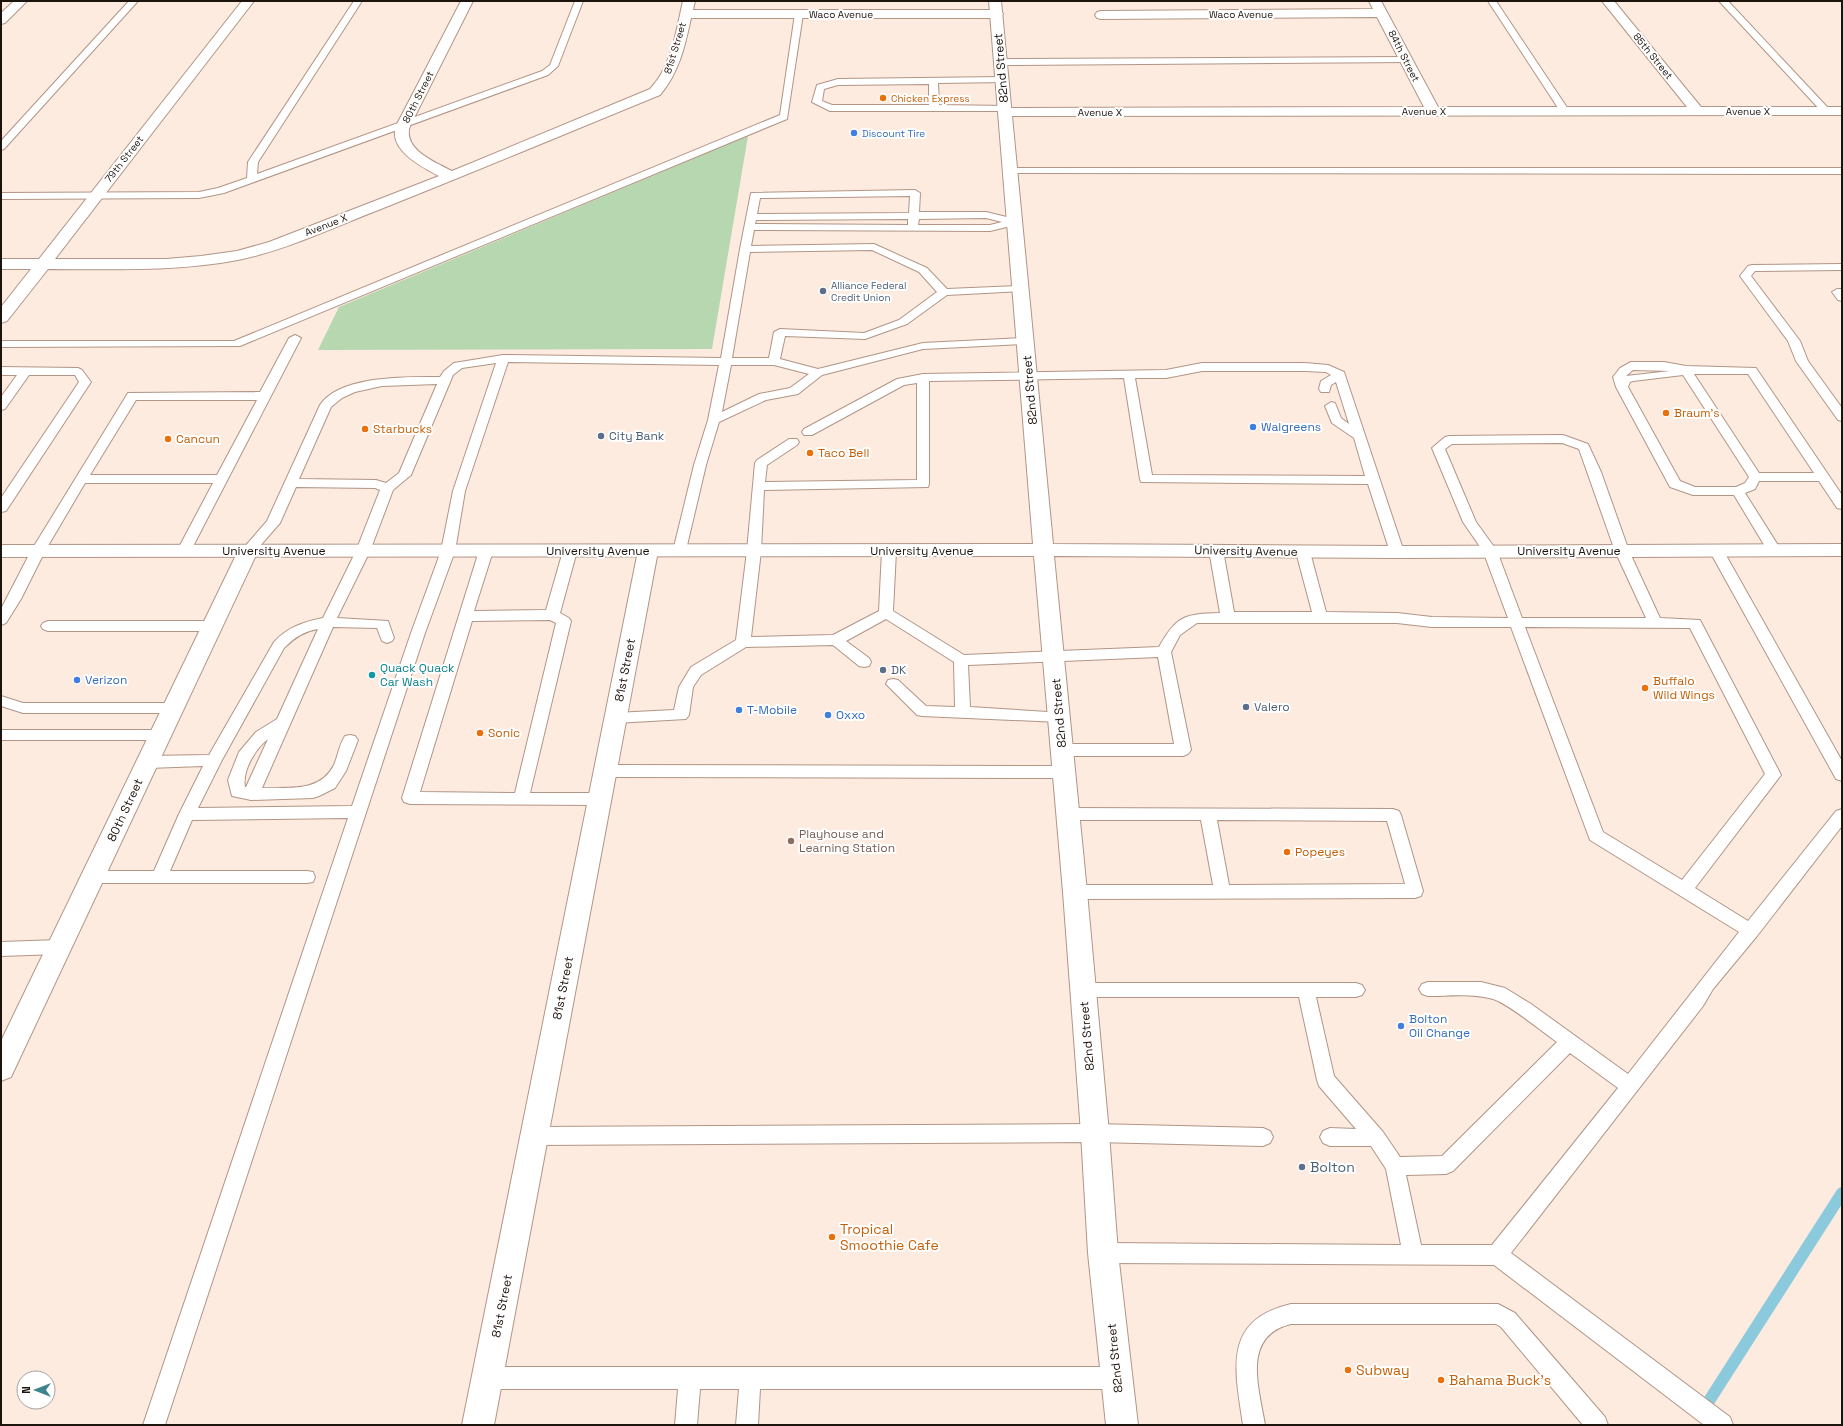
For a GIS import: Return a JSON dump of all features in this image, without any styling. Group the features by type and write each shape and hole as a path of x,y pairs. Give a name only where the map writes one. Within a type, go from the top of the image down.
{"street":[{"path":"1,20 21,1"},
{"name":"79th Street","path":"1,318 248,1"},
{"name":"80th Street","path":"451,176 426,162 409,150 401,135 402,126 467,1"},
{"name":"81st Street","path":"632,101 655,92 663,85 672,65 689,1"},
{"name":"84th Street","path":"1376,1 1433,111"},
{"name":"85th Street","path":"1608,1 1697,111"},
{"name":"Waco Avenue","path":"686,14 799,14 996,8"},
{"name":"82nd Street","path":"996,8 1075,892 1095,1133 1103,1253 1122,1425"},
{"name":"Waco Avenue","path":"1101,15 1382,14"},
{"name":"Avenue X","path":"1,264 166,264 238,256 274,246 451,176 632,101"},
{"name":"Avenue X","path":"1005,110 1565,112 1842,111"},
{"name":"University Avenue","path":"1,551 1216,550 1397,552 1842,550"},
{"name":"80th Street","path":"1,1069 248,551"},
{"name":"81st Street","path":"478,1425 648,551"}],"lane":[{"path":"1,147 134,1"},
{"path":"252,180 253,162 358,1"},
{"path":"1,196 198,195 220,191 546,73 554,66 579,1"},
{"path":"1492,1 1565,112"},
{"path":"1724,1 1826,111"},
{"path":"1,344 236,344 258,335 784,117 799,14"},
{"path":"1001,62 1406,60"},
{"path":"1003,80 838,82 820,87 817,102 830,108 1005,110"},
{"path":"933,81 934,108"},
{"path":"1010,171 1842,170"},
{"path":"680,551 700,465 714,420 726,362 755,195 915,193 913,227"},
{"path":"750,222 986,215 1015,222"},
{"path":"750,222 990,228 1015,222"},
{"path":"745,249 874,247 923,270 944,292"},
{"path":"1842,267 1752,268 1745,276 1794,341 1802,361 1842,417"},
{"path":"774,361 780,332 865,336 903,322 944,292 1021,289"},
{"path":"1842,292 1837,292 1842,298"},
{"path":"184,551 295,338"},
{"path":"714,420 763,397 794,391 818,373 923,346 1025,341"},
{"path":"154,1425 418,633 448,551 459,491 503,358"},
{"path":"350,740 341,767 329,784 313,792 251,794 328,622 363,551 387,488 405,475 448,373 458,366 503,358 726,362 774,361 818,373"},
{"path":"808,432 901,382 923,378 1029,374 1166,374 1202,366 1305,367 1328,369 1340,374"},
{"path":"1686,370 1755,477"},
{"path":"1755,477 1750,486 1738,491 1693,491 1675,484 1622,387 1626,380 1632,378 1668,376 1686,370 1752,370 1842,505"},
{"path":"1,371 78,372 85,382 7,490 1,508"},
{"path":"1,406 26,371"},
{"path":"1129,374 1146,479 1373,480"},
{"path":"1325,389 1324,384 1340,374"},
{"path":"1340,374 1397,552"},
{"path":"758,486 923,484 923,378"},
{"path":"248,551 273,523 326,405 334,397 347,390 392,382 444,381"},
{"path":"1,620 14,599 38,551 132,396 264,396"},
{"path":"1331,406 1336,420 1359,436"},
{"path":"1655,623 1622,550 1601,493 1595,469 1584,447 1562,439 1449,440 1438,448 1470,522 1490,551 1596,836 1751,931"},
{"path":"743,642 754,551 761,462 793,442"},
{"path":"1755,477 1824,477"},
{"path":"81,479 221,479"},
{"path":"292,483 376,484 387,488"},
{"path":"1738,491 1774,550"},
{"path":"1216,550 1228,617"},
{"path":"1716,550 1842,775"},
{"path":"486,551 410,798 600,798"},
{"path":"552,615 570,551"},
{"path":"886,612 889,551"},
{"path":"1303,552 1320,617"},
{"path":"616,718 681,715 686,687 696,671 743,642 836,640 886,612"},
{"path":"886,612 961,660 1054,655 1164,652"},
{"path":"466,616 552,615 564,621 521,798"},
{"path":"605,771 1063,761 1183,750 1164,652 1175,632 1194,618 1320,617 1397,618 1432,622 1695,623 1773,775 1684,890"},
{"path":"159,877 187,814 214,760 279,645 291,633 328,622 383,624 387,638"},
{"path":"48,626 213,626"},
{"path":"836,640 864,662"},
{"path":"961,660 963,712"},
{"path":"893,684 922,711 1059,717"},
{"path":"1,701 23,708 173,708"},
{"path":"1,735 161,735"},
{"path":"148,762 214,760"},
{"path":"187,814 359,812"},
{"path":"1067,814 1393,815 1415,891 1075,892"},
{"path":"1208,814 1222,891"},
{"path":"1497,1255 1842,815"},
{"path":"93,877 307,877"},
{"path":"1,949 59,947"},
{"path":"1428,989 1481,989 1499,993 1630,1086"},
{"path":"1083,990 1356,990"},
{"path":"1306,990 1326,1080 1376,1138 1395,1166 1413,1255"},
{"path":"1395,1166 1446,1165 1569,1042"},
{"path":"534,1136 1095,1133 1263,1137"},
{"path":"1330,1137 1376,1138"},
{"path":"1103,1253 1497,1255 1722,1425"},
{"path":"1254,1425 1246,1366 1247,1353 1255,1334 1267,1322 1291,1314 1498,1314 1508,1320 1597,1425"},
{"path":"488,1378 1118,1378"},
{"path":"747,1425 750,1378"},
{"path":"686,1425 690,1379"}],"green space":[{"path":"748,136 712,349 318,350 339,307"}],"waterway":[{"path":"1707,1404 1842,1193"}],"place":[{"name":"Chicken Express","path":"883,98"},
{"name":"Discount Tire","path":"854,133"},
{"name":"Alliance Federal Credit Union","path":"823,291"},
{"name":"Braum's","path":"1666,413"},
{"name":"Walgreens","path":"1253,427"},
{"name":"Starbucks","path":"365,429"},
{"name":"City Bank","path":"601,436"},
{"name":"Cancun","path":"168,439"},
{"name":"Taco Bell","path":"810,453"},
{"name":"DK","path":"883,670"},
{"name":"Quack Quack Car Wash","path":"372,675"},
{"name":"Verizon","path":"77,680"},
{"name":"Buffalo Wild Wings","path":"1645,688"},
{"name":"Valero","path":"1246,707"},
{"name":"T-Mobile","path":"739,710"},
{"name":"Oxxo","path":"828,715"},
{"name":"Sonic","path":"480,733"},
{"name":"Playhouse and Learning Station","path":"791,841"},
{"name":"Popeyes","path":"1287,852"},
{"name":"Bolton Oil Change","path":"1401,1026"},
{"name":"Bolton","path":"1302,1167"},
{"name":"Tropical Smoothie Cafe","path":"832,1237"},
{"name":"Subway","path":"1348,1370"},
{"name":"Bahama Buck's","path":"1441,1380"}]}
